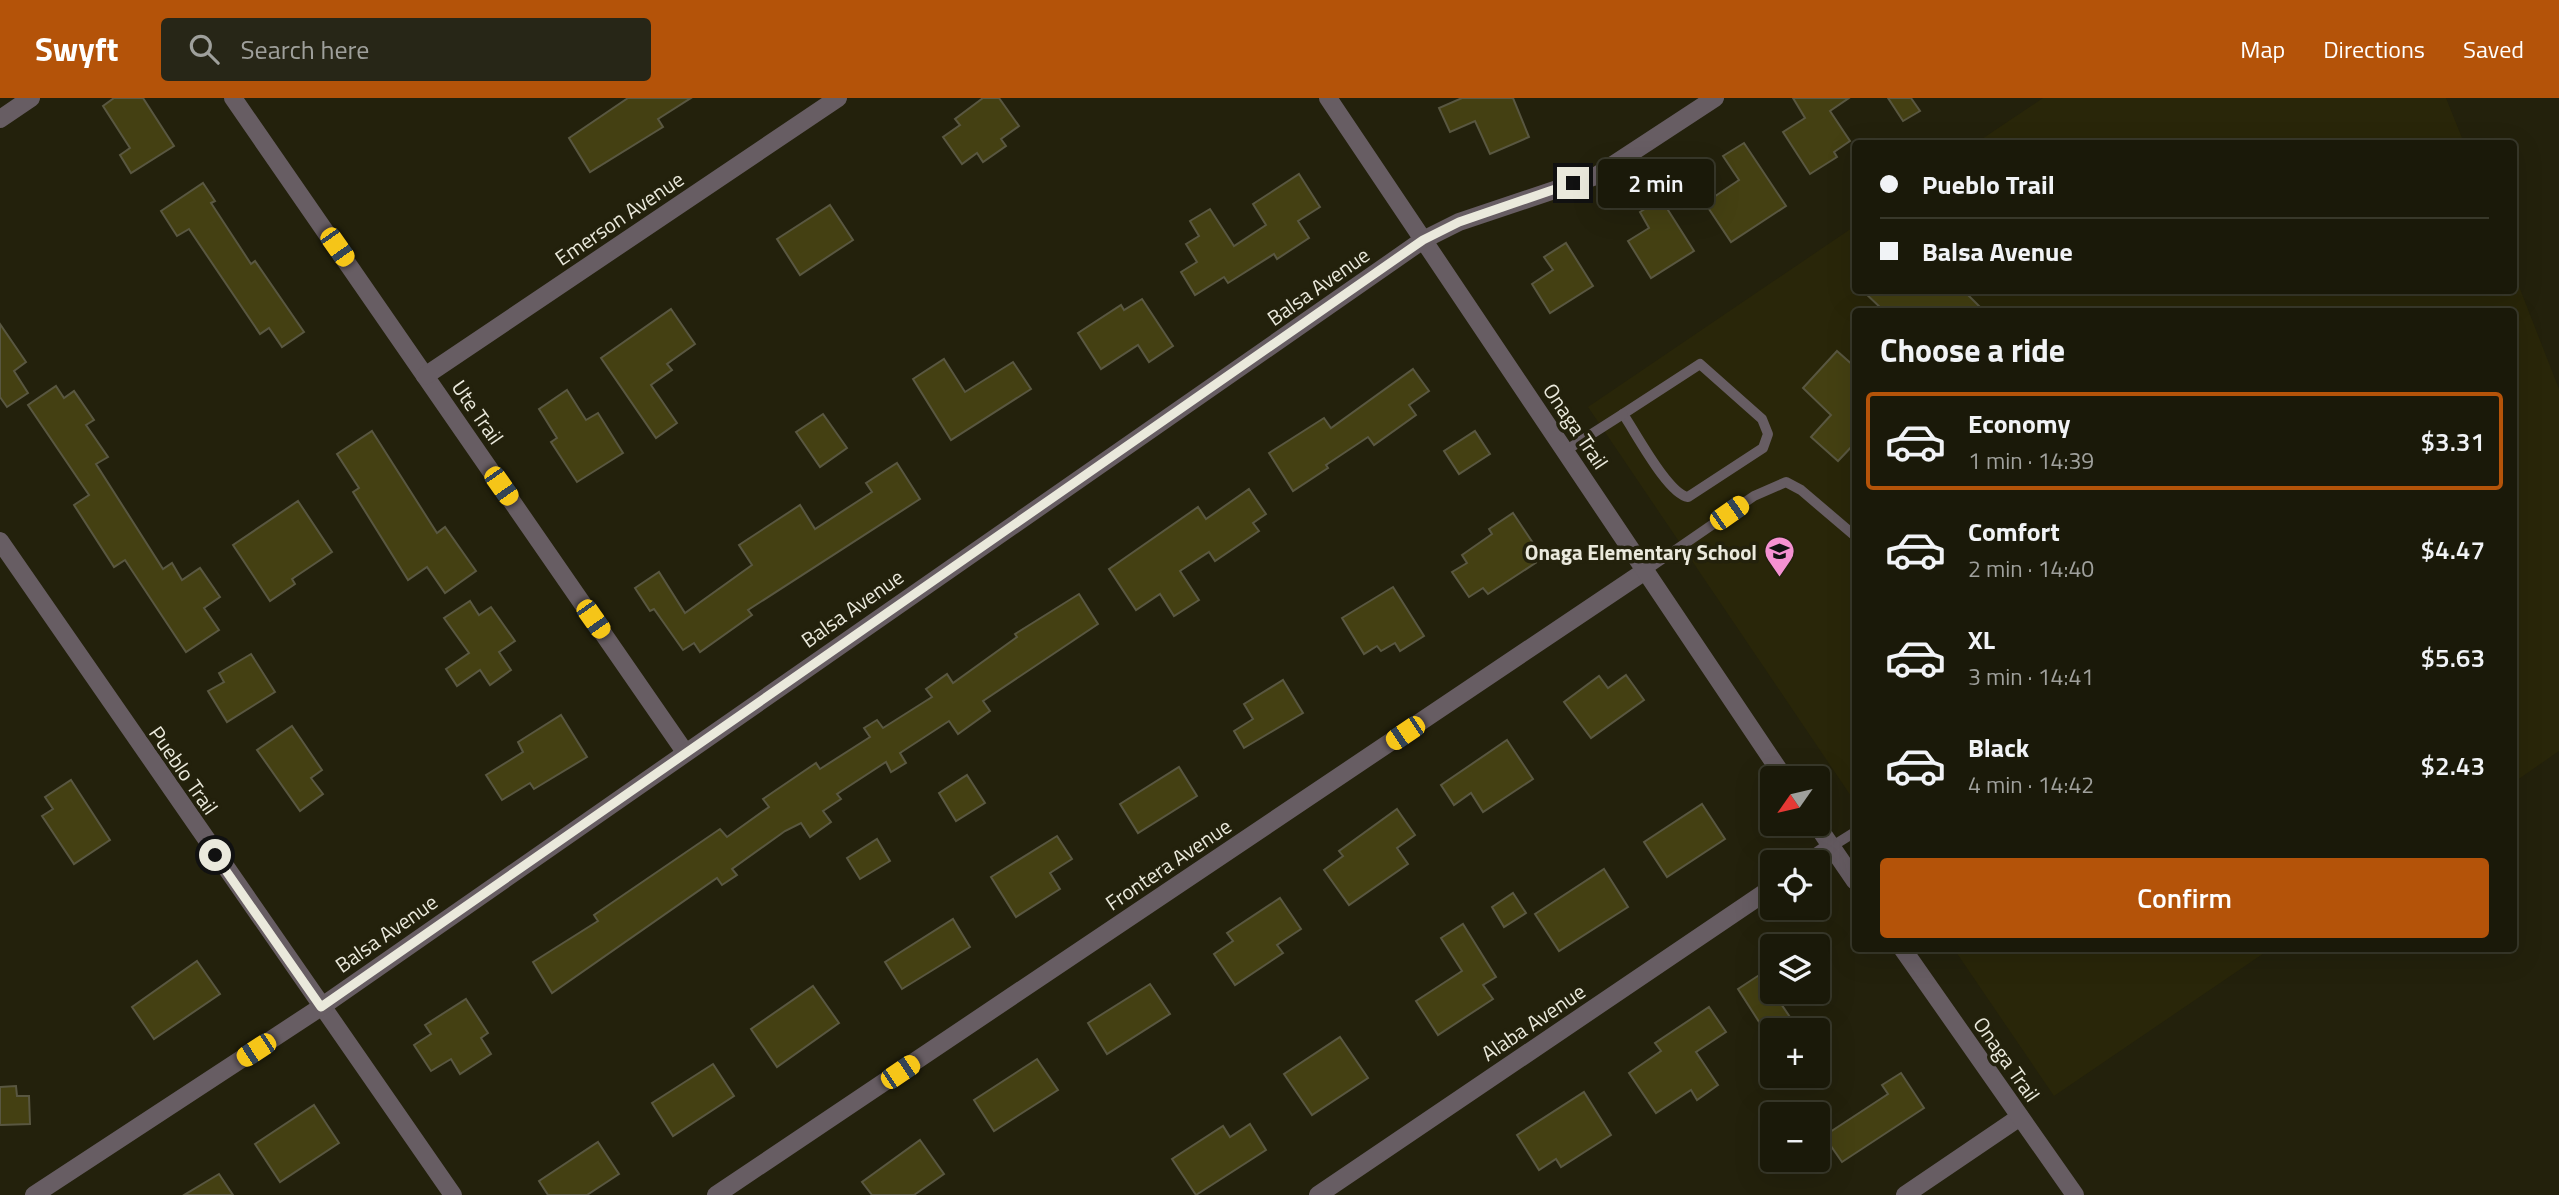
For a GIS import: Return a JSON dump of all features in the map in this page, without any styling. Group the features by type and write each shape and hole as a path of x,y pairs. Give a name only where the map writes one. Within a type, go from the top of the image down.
{"street":[{"path":"0,119 31,98"},
{"name":"Ute Trail","path":"233,98 685,752"},
{"name":"Emerson Avenue","path":"425,376 838,98"},
{"name":"Onaga Trail","path":"1328,98 1776,766"},
{"name":"Balsa Avenue","path":"34,1195 321,1007 1423,240 1459,222 1596,176 1715,98"},
{"name":"Pueblo Trail","path":"0,541 453,1195"},
{"name":"Frontera Avenue","path":"716,1195 1646,571"},
{"path":"1824,836 1852,877"},
{"path":"1827,850 1831,847"},
{"name":"Alaba Avenue","path":"1318,1195 1760,896"},
{"name":"Onaga Trail","path":"1905,952 2075,1195"},
{"path":"1905,1195 2020,1117"}],"lane":[{"path":"1565,451 1700,364 1762,419 1768,434 1767,442 1763,448 1699,493 1682,496 1671,486 1623,414"},
{"path":"1646,571 1754,496 1786,482 1801,490 1852,533"},
{"path":"1831,847 1852,834"}],"shaded area":[{"path":"2043,98 2446,98 2463,140 1980,140"},
{"name":"Onaga Elementary School","path":"1852,228 1852,294 2517,294 2517,281 2559,389 2559,751 2517,780 2517,308 1852,308 1852,798 1588,407"},
{"path":"1956,952 2266,952 2054,1096"}],"building":[{"path":"114,98 143,98 174,146 131,173 120,155 130,148 103,106"},
{"path":"628,98 691,98 658,119 663,127 590,172 569,138"},
{"path":"983,98 999,98 1019,126 1001,139 1006,146 983,162 977,153 962,164 943,137 960,125 955,119"},
{"path":"1462,98 1513,98 1529,137 1490,154 1475,121 1450,132 1439,108"},
{"path":"1793,98 1849,98 1830,111 1850,141 1834,152 1837,157 1810,174 1783,132 1805,118"},
{"path":"1888,98 1911,98 1920,111 1903,121"},
{"path":"1744,143 1786,206 1731,242 1705,203 1739,180 1723,156"},
{"path":"1299,174 1320,207 1298,221 1309,238 1277,259 1274,254 1228,283 1224,277 1195,295 1181,272 1197,262 1186,244 1199,236 1190,221 1210,209 1234,246 1266,225 1253,204"},
{"path":"203,183 215,201 211,203 251,264 255,261 304,332 282,347 269,328 260,334 189,229 177,236 161,211"},
{"path":"1661,199 1694,251 1651,278 1628,241 1649,228 1640,212"},
{"path":"830,205 853,240 800,275 777,239"},
{"path":"1566,243 1593,286 1550,313 1532,284 1553,270 1544,257"},
{"path":"1866,294 1967,294 1981,308 1881,308"},
{"path":"1142,299 1173,346 1149,362 1138,345 1101,369 1078,333 1121,305 1124,310"},
{"path":"671,309 695,344 667,364 672,370 651,385 677,423 656,438 601,358"},
{"path":"0,324 26,362 14,371 28,393 7,407 0,397"},
{"path":"1837,351 1852,364 1852,446 1838,461 1811,437 1831,415 1803,388"},
{"path":"944,359 965,392 1013,362 1031,389 951,440 913,379"},
{"path":"1413,369 1429,391 1409,405 1416,415 1374,445 1368,437 1293,491 1269,453 1324,418 1331,428"},
{"path":"56,386 64,398 74,391 94,420 86,425 108,457 96,464 163,569 172,563 182,580 200,568 220,597 204,608 219,630 186,652 125,560 114,567 74,505 89,495 28,405"},
{"path":"567,390 586,420 598,413 623,453 577,482 551,442 557,438 539,409"},
{"path":"823,414 847,448 820,467 796,432"},
{"path":"372,431 437,533 445,527 476,571 445,593 427,567 408,580 353,492 359,488 337,454"},
{"path":"1475,431 1490,454 1459,474 1444,451"},
{"path":"897,463 920,499 748,610 752,615 700,652 694,643 683,650 654,609 650,611 635,588 659,572 685,613 752,565 739,545 800,505 815,529 872,492 866,483"},
{"path":"1249,489 1266,514 1253,523 1259,531 1215,561 1209,552 1180,571 1199,600 1174,616 1160,594 1136,610 1109,569 1198,507 1206,519"},
{"path":"298,501 332,552 292,579 295,584 270,601 233,545"},
{"path":"1513,513 1543,558 1488,594 1483,588 1469,597 1452,572 1467,563 1462,555 1492,534 1489,529"},
{"path":"1393,587 1424,636 1400,651 1395,643 1381,651 1377,646 1364,654 1342,618"},
{"path":"1079,594 1098,624 983,701 990,711 958,734 949,721 900,753 906,763 891,772 886,762 837,794 841,799 823,811 831,822 810,837 801,823 785,831 732,869 737,875 722,885 717,878 552,993 533,962 598,921 594,915 720,829 727,837 769,807 763,799 816,763 820,769 870,737 864,728 877,720 883,728 932,697 926,689 947,674 953,683 1017,637 1015,634"},
{"path":"470,601 479,615 491,607 515,641 499,652 511,670 490,685 480,670 457,686 446,669 469,653 444,618"},
{"path":"251,654 275,692 227,722 208,691 224,682 219,673"},
{"path":"1626,675 1644,700 1591,738 1564,702 1599,676 1608,688"},
{"path":"1283,680 1303,713 1244,748 1234,731 1253,719 1244,704"},
{"path":"561,715 587,757 534,789 530,783 502,800 486,775 523,752 518,742"},
{"path":"292,726 322,770 311,778 323,794 300,811 257,750"},
{"path":"1507,740 1533,779 1483,812 1471,793 1454,805 1441,785"},
{"path":"1179,767 1197,796 1138,833 1120,804"},
{"path":"967,775 985,803 956,821 939,793"},
{"path":"71,780 110,840 74,864 42,816 53,809 45,797"},
{"path":"1702,804 1725,839 1667,877 1644,842"},
{"path":"1397,809 1415,835 1397,848 1408,864 1349,905 1324,870 1343,856 1339,851"},
{"path":"1057,836 1072,859 1050,873 1060,889 1016,917 991,877"},
{"path":"877,839 890,861 860,879 847,858"},
{"path":"1604,869 1628,907 1559,951 1535,914"},
{"path":"1513,893 1526,913 1504,927 1492,907"},
{"path":"1280,898 1301,929 1277,945 1283,953 1235,985 1214,954 1233,941 1227,933"},
{"path":"953,919 970,947 902,989 885,962"},
{"path":"1463,924 1496,977 1483,985 1493,999 1438,1035 1416,1001 1462,971 1441,938"},
{"path":"197,961 220,994 154,1039 132,1007"},
{"path":"1760,975 1760,1004 1781,1004 1791,1018 1760,1018 1760,1023 1738,989"},
{"path":"1150,984 1170,1014 1107,1054 1088,1023"},
{"path":"813,986 839,1023 777,1067 751,1029"},
{"path":"466,999 488,1033 481,1038 491,1054 460,1074 451,1059 431,1071 414,1045 431,1034 425,1025"},
{"path":"1709,1007 1726,1032 1696,1052 1718,1085 1697,1100 1691,1090 1656,1113 1629,1073 1661,1051 1655,1043"},
{"path":"1340,1037 1368,1078 1312,1115 1284,1074"},
{"path":"1037,1059 1058,1090 994,1131 974,1100"},
{"path":"713,1064 734,1096 673,1136 652,1103"},
{"path":"1901,1073 1924,1108 1842,1162 1830,1145 1830,1132 1888,1094 1882,1085"},
{"path":"16,1086 17,1096 29,1096 30,1124 0,1125 0,1087"},
{"path":"1584,1092 1611,1135 1561,1167 1556,1159 1539,1170 1517,1135"},
{"path":"314,1105 339,1143 280,1182 255,1144"},
{"path":"1250,1124 1266,1150 1196,1195 1172,1159 1223,1126 1230,1137"},
{"path":"920,1140 944,1174 914,1195 872,1195 862,1182"},
{"path":"598,1142 619,1174 587,1195 548,1195 539,1181"},
{"path":"219,1174 233,1195 184,1195"}],"place":[{"name":"Onaga Elementary School","path":"1780,579"}],"route":[{"path":"215,855 321,1007 1423,240 1459,222 1573,183"}]}
